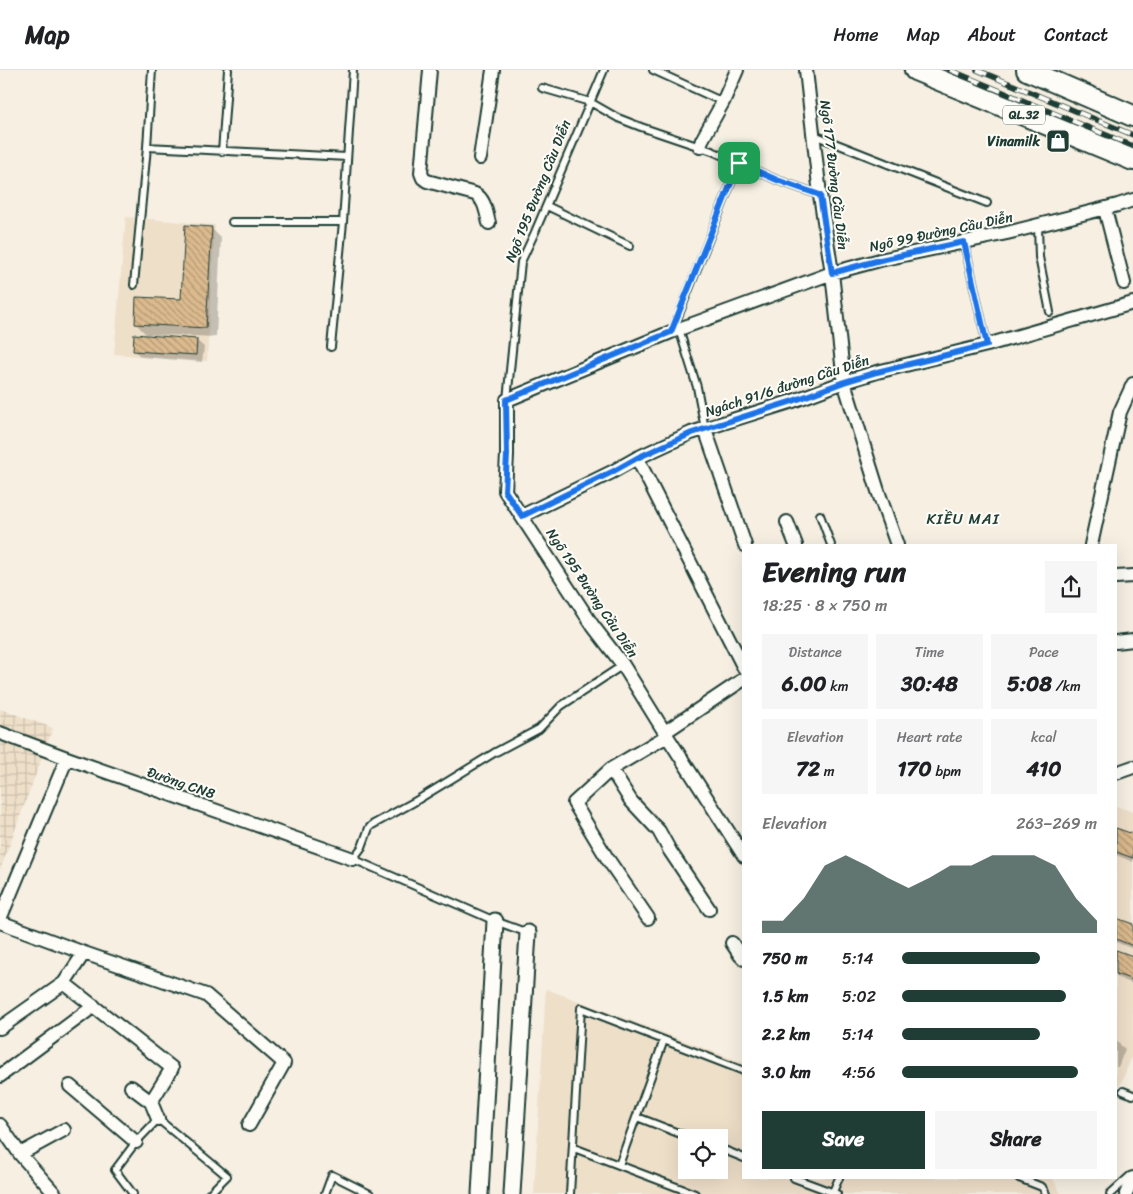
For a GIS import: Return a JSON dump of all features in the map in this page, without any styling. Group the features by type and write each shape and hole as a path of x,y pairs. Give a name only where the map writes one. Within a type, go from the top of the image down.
{"highway":[{"name":"QL.32","path":"915,70 1133,160"},
{"path":"1027,70 1054,75 1133,116"}],"street":[{"path":"430,70 421,173 427,181 480,196 484,203 489,223"},
{"path":"480,158 493,70"},
{"path":"700,147 738,70"},
{"name":"Ngõ 177 Đường Cầu Diễn","path":"806,70 812,134 832,273 844,382 897,544"},
{"name":"Ngõ 99 Đường Cầu Diễn","path":"506,400 675,331 832,273 880,260 1038,226 1106,209 1133,200"},
{"path":"1106,209 1124,283"},
{"name":"Ngách 91/6 đường Cầu Diễn","path":"522,516 637,458 692,433 877,372 987,345 1133,303"},
{"path":"1091,544 1120,412 1131,392"},
{"name":"Ngõ 195 Đường Cầu Diễn","path":"506,400 507,455 505,491 593,626 623,665 742,853"},
{"path":"705,429 745,544"},
{"path":"637,458 742,664"},
{"path":"787,522 796,544"},
{"path":"1117,577 1133,576"},
{"path":"1117,642 1133,640"},
{"path":"648,918 607,858 574,803 611,769 666,734 742,680"},
{"name":"Đường CN8","path":"0,733 353,859"},
{"path":"67,758 0,920 84,953 206,995 284,1063 249,1125"},
{"path":"1117,773 1133,766"},
{"path":"611,769 631,801 659,831 708,909"},
{"path":"480,1194 495,921"},
{"path":"512,1194 528,933"},
{"path":"732,943 742,957"},
{"path":"0,1028 64,983 84,953"},
{"path":"64,983 172,1068 151,1102"},
{"path":"0,1076 94,1006"},
{"path":"70,1086 136,1142"},
{"path":"131,1087 151,1102 158,1119"},
{"path":"0,1125 20,1154 55,1194"},
{"path":"20,1154 64,1130"},
{"path":"1126,1194 1133,1178"}],"lane":[{"path":"134,285 152,70"},
{"path":"222,152 228,70"},
{"path":"331,347 343,222 353,70"},
{"name":"Ngõ 195 Đường Cầu Diễn","path":"506,400 521,262 547,206 604,70"},
{"path":"654,70 723,102"},
{"path":"542,88 590,102 618,118 712,151 777,180 820,195"},
{"path":"812,134 987,203"},
{"path":"147,147 347,157"},
{"path":"705,429 697,387 675,331 739,163"},
{"path":"547,206 630,246"},
{"path":"232,222 343,222"},
{"path":"1038,226 1039,257 1050,312"},
{"path":"964,242 987,345"},
{"path":"820,516 831,544"},
{"path":"528,933 495,921 353,859 362,848 369,828 372,825 414,802 494,753 539,729 561,706 623,665"},
{"path":"570,1194 581,1008 742,1070"},
{"path":"619,1165 664,1040"},
{"path":"1123,1091 1133,1094"},
{"path":"637,1117 678,1133"},
{"path":"133,1194 115,1170 136,1142 158,1119 227,1176 209,1194"},
{"path":"574,1148 695,1194"},
{"path":"728,1152 742,1157"},
{"path":"1110,1194 1133,1174"},
{"path":"325,1194 332,1175 370,1194"},
{"path":"797,1179 834,1193 839,1179"},
{"path":"1022,1179 1042,1187 1046,1194"}],"shaded area":[{"path":"126,217 215,225 207,361 114,354"},
{"path":"0,709 53,728 0,870"},
{"path":"1117,806 1133,812 1133,1054 1120,1085 1117,1086"},
{"path":"546,989 742,1062 742,1179 1053,1179 1061,1194 534,1194"}],"building":[{"path":"185,225 212,227 206,328 135,324 136,297 181,299"},
{"path":"134,334 197,339 196,355 133,351"},
{"path":"1117,828 1133,834 1133,858 1117,852"},
{"path":"1117,918 1133,924 1133,946 1117,939"},
{"path":"1117,950 1133,956 1133,980 1117,974"}],"railway":[{"path":"950,70 1133,146"},
{"path":"977,70 1133,135"}],"place":[{"name":"Vinamilk","path":"1058,141"}],"district":[{"name":"KIỀU MAI","path":"963,519"}],"route":[{"path":"739,163 777,180 820,195 832,273 880,260 964,242 987,345 877,372 692,433 637,458 522,516 505,491 507,455 506,400 671,332 739,163"}]}
